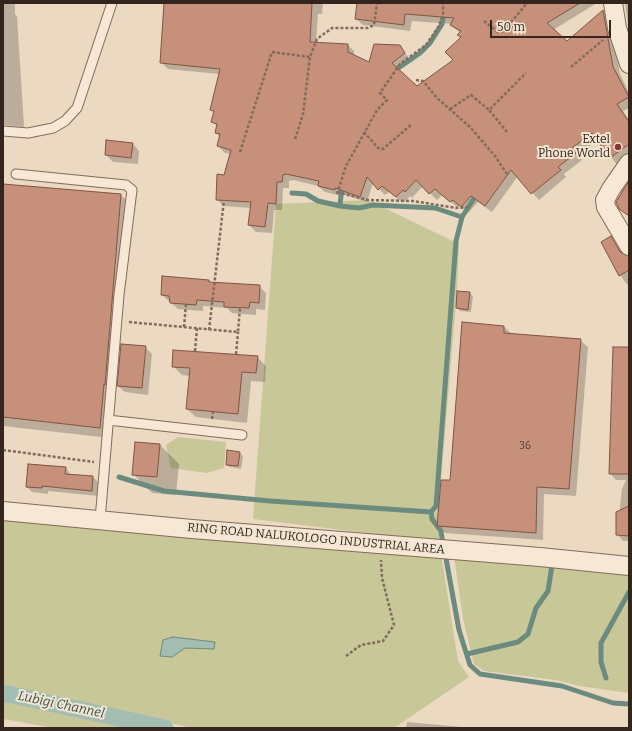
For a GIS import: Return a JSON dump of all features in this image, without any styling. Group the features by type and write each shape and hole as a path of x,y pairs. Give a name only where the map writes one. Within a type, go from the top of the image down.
{"street":[{"path":"612,3 617,28 629,64"},
{"path":"629,163 611,188 605,203 629,246"},
{"name":"RING ROAD NALUKOLOGO INDUSTRIAL AREA","path":"3,511 629,566"}],"lane":[{"path":"3,131 28,133 53,128 65,121 77,108 112,3"},
{"path":"16,174 126,185 132,190 117,321 100,520"},
{"path":"108,420 242,435"}],"path":[{"path":"295,139 303,114 310,57 317,39 332,28 368,28 374,25 377,3"},
{"path":"443,3 444,15 439,26 426,45 400,64 380,93 387,100 377,110 364,132 346,166 337,193 368,200 412,201 463,208 471,207"},
{"path":"484,21 498,32 504,31 527,3"},
{"path":"571,67 617,28"},
{"path":"240,152 272,52 310,57"},
{"path":"489,110 526,74"},
{"path":"416,80 423,82 470,127 495,156 507,174"},
{"path":"450,109 471,95 489,110 507,132"},
{"path":"364,132 378,148 383,149 412,124"},
{"path":"209,330 224,200"},
{"path":"184,327 186,304"},
{"path":"236,354 240,308"},
{"path":"117,321 238,332"},
{"path":"195,351 197,328"},
{"path":"3,450 104,464"},
{"path":"346,656 362,645 383,641 394,625 382,578 381,559 398,546"}],"shaded area":[{"path":"368,200 459,244 457,291 441,480 439,542 253,519 276,204"},
{"path":"178,437 226,442 224,468 207,473 171,468 166,445"},
{"path":"3,518 441,554 458,661 469,677 394,728 192,728 3,687"},
{"path":"454,556 629,570 629,693 579,686 556,680 484,671 474,664 463,619"},
{"path":"173,637 215,642 214,649 185,648 172,657 160,656 163,640"},
{"path":"3,697 47,708 143,728 54,728 3,719"}],"building":[{"path":"164,3 312,3 310,42 348,44 348,52 369,62 374,44 400,45 405,53 392,63 417,86 453,60 445,52 461,37 457,35 461,31 450,25 454,18 405,14 404,25 355,19 357,3 580,3 547,23 567,41 603,10 613,67 629,97 617,104 629,122 629,144 610,158 592,133 572,148 576,153 558,167 561,170 531,194 511,170 485,206 471,196 461,207 453,200 450,202 435,189 429,194 416,180 405,192 403,190 396,197 382,186 378,190 367,177 360,197 335,188 335,190 318,186 319,181 286,174 283,175 282,182 277,182 276,204 268,203 265,227 248,225 251,202 216,200 217,174 224,175 231,150 217,146 220,134 215,133 217,124 211,122 214,111 210,110 220,69 160,63"},
{"path":"106,140 133,143 131,158 105,155"},
{"path":"629,181 629,216 619,209 616,202"},
{"path":"3,184 121,194 100,428 3,417"},
{"path":"611,236 620,252 629,256 629,270 619,276 601,242"},
{"path":"162,276 209,280 209,282 260,285 259,303 250,302 249,308 224,307 224,302 197,300 196,305 170,303 169,296 161,295"},
{"path":"457,291 470,292 468,310 456,308"},
{"path":"462,322 504,326 504,333 581,339 569,489 537,487 536,533 437,526 441,480 450,480"},
{"path":"121,344 146,346 142,388 117,386"},
{"path":"613,347 629,347 629,474 609,474"},
{"path":"173,350 258,356 256,373 242,372 238,414 186,409 190,368 172,367"},
{"path":"135,442 160,444 157,477 132,475"},
{"path":"227,450 240,452 238,466 226,465"},
{"path":"28,464 66,467 65,474 93,476 92,491 42,486 42,488 26,487"},
{"path":"629,506 629,536 616,535 616,512"}],"waterway":[{"path":"397,69 420,53 430,43 442,24 446,3"},
{"path":"342,185 340,206 359,208 373,205 435,208 462,217"},
{"path":"431,512 436,506 456,241 462,217 478,192"},
{"path":"292,193 306,194 318,201 340,206"},
{"path":"119,477 164,491 270,501 431,512 432,519 441,531 443,545"},
{"path":"445,553 459,630 470,665 480,674 562,686 613,703 629,704"},
{"path":"467,654 518,642 528,634 536,608 548,591 552,565"},
{"path":"606,678 601,662 601,643 629,592"},
{"name":"Lubigi Channel","path":"3,693 165,728"}],"place":[{"name":"Extel Phone World","path":"618,147"}]}
